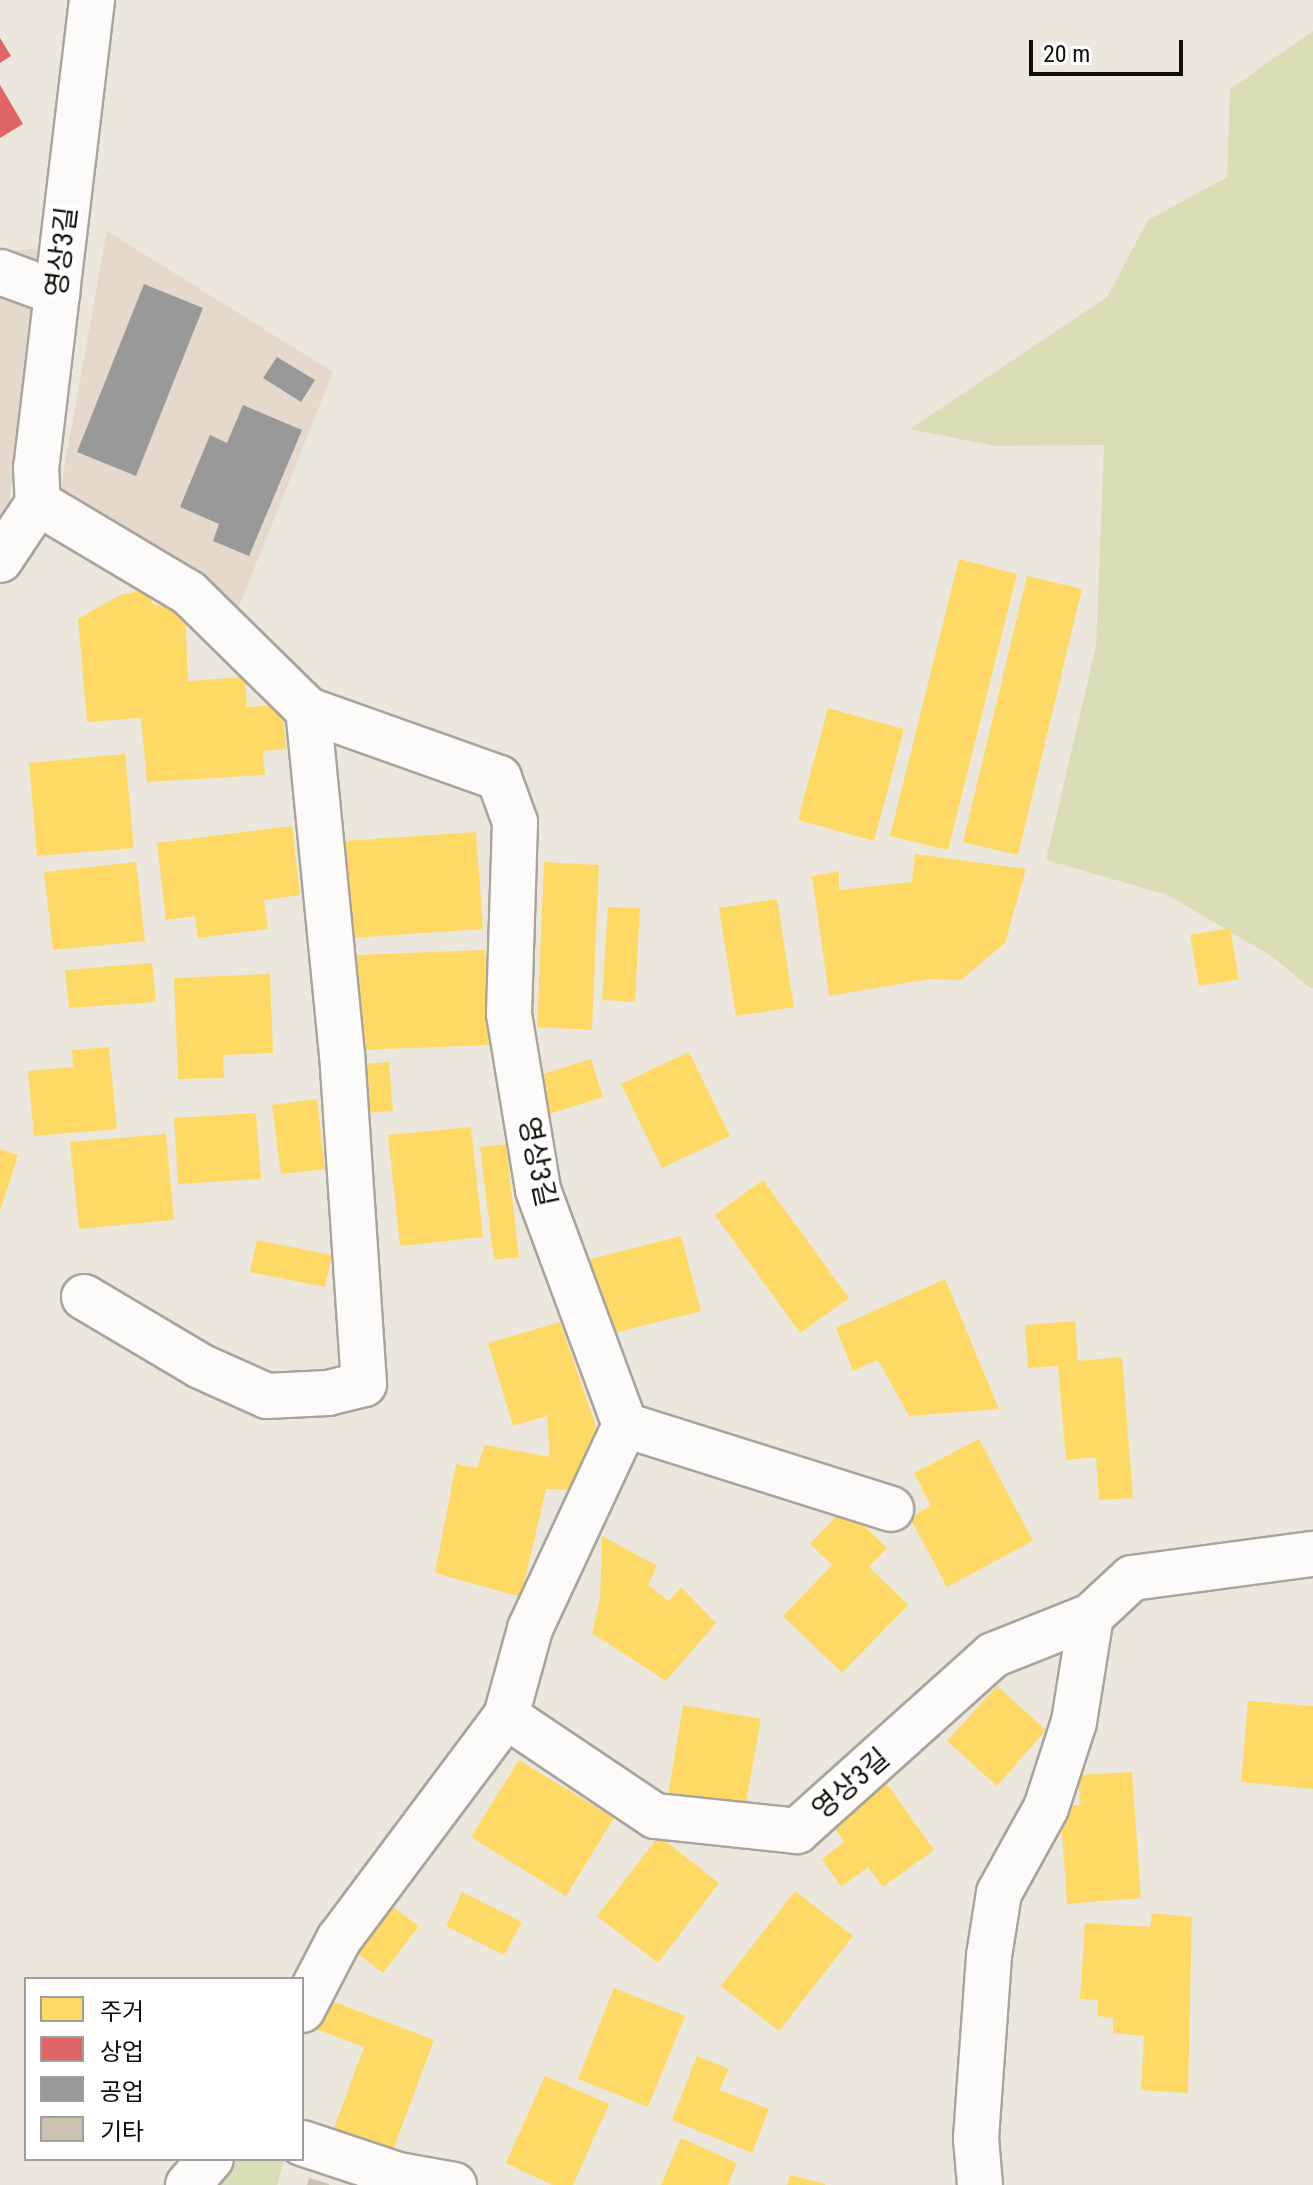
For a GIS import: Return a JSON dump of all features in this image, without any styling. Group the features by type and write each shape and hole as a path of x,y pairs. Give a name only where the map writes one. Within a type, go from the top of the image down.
{"street":[{"name":"영상3길","path":"92,0 36,467 38,503 189,593 308,710 499,778 515,822 509,1014 538,1190 625,1425"},
{"path":"0,272 57,293"},
{"path":"0,560 38,503"},
{"path":"84,1297 200,1366 267,1396 328,1393 364,1384 342,1055 308,710"},
{"path":"304,2006 339,1939 506,1716 530,1629 625,1425 891,1509"},
{"name":"영상3길","path":"506,1716 655,1816 797,1831 993,1655 1091,1616 1132,1578 1313,1554"},
{"path":"980,2185 976,2138 989,1956 999,1893 1046,1808 1074,1722 1091,1616"},
{"path":"304,2144 398,2175 454,2185"},
{"path":"188,2185 209,2161"}],"shaded area":[{"path":"107,231 333,372 238,609 60,491"},
{"path":"42,248 9,504 0,517 0,252"}],"green space":[{"path":"1313,31 1313,988 1310,988 1273,957 1168,895 1046,860 1096,646 1104,445 995,446 910,429 1107,297 1148,220 1227,177 1230,89"},
{"path":"179,2161 284,2161 277,2185 161,2185"}],"building: 주거":[{"path":"959,559 1017,574 948,850 890,836"},
{"path":"1027,576 1082,589 1018,855 963,842"},
{"path":"152,588 152,604 185,609 188,681 245,677 247,707 282,705 286,749 263,751 265,775 147,782 141,718 87,722 78,619 120,595"},
{"path":"828,708 904,729 874,841 798,820"},
{"path":"125,754 134,848 37,856 29,763"},
{"path":"292,826 300,895 264,900 268,929 198,938 195,916 166,920 157,843"},
{"path":"476,832 483,929 352,938 345,841"},
{"path":"915,854 1026,869 1005,943 961,980 928,979 829,996 812,876 839,871 839,890 912,882"},
{"path":"136,862 145,941 53,950 44,872"},
{"path":"544,862 599,865 592,1030 537,1027"},
{"path":"777,899 794,1007 736,1016 719,908"},
{"path":"608,907 640,908 635,1002 602,1000"},
{"path":"1230,928 1239,979 1199,986 1190,935"},
{"path":"485,950 489,1045 360,1050 356,955"},
{"path":"152,963 156,1002 69,1008 65,970"},
{"path":"270,974 273,1053 223,1055 224,1078 178,1079 174,978"},
{"path":"109,1047 117,1129 34,1136 28,1071 73,1067 72,1050"},
{"path":"689,1052 730,1136 662,1168 621,1084"},
{"path":"591,1059 603,1097 543,1116 530,1078"},
{"path":"389,1062 393,1111 367,1113 363,1064"},
{"path":"317,1099 325,1169 281,1174 272,1105"},
{"path":"256,1113 261,1179 178,1184 174,1118"},
{"path":"471,1127 483,1237 400,1246 388,1135"},
{"path":"166,1134 174,1220 79,1229 70,1142"},
{"path":"506,1144 519,1257 494,1260 480,1147"},
{"path":"0,1149 18,1155 1,1208 0,1208"},
{"path":"763,1180 849,1298 800,1333 715,1215"},
{"path":"681,1236 701,1311 606,1335 587,1260"},
{"path":"257,1240 332,1255 325,1287 250,1272"},
{"path":"945,1279 999,1409 909,1416 878,1360 853,1371 836,1328"},
{"path":"1075,1321 1078,1361 1122,1357 1133,1498 1099,1500 1096,1457 1066,1460 1058,1366 1028,1368 1025,1325"},
{"path":"560,1322 597,1429 579,1490 546,1489 521,1597 435,1573 456,1464 477,1468 485,1445 550,1457 547,1416 513,1426 488,1343"},
{"path":"979,1439 1033,1541 947,1587 910,1518 931,1506 914,1473"},
{"path":"845,1507 887,1548 869,1567 908,1605 842,1673 783,1616 832,1565 810,1544"},
{"path":"602,1536 657,1566 648,1585 669,1601 681,1587 716,1623 666,1681 592,1633 600,1599"},
{"path":"997,1686 1046,1730 997,1786 947,1741"},
{"path":"1248,1701 1313,1706 1313,1789 1241,1782"},
{"path":"683,1705 761,1719 745,1808 668,1795"},
{"path":"519,1760 614,1818 566,1896 471,1837"},
{"path":"1132,1772 1141,1898 1067,1904 1060,1806 1080,1805 1078,1775"},
{"path":"887,1784 934,1850 883,1887 868,1867 841,1887 822,1859 844,1842 832,1824"},
{"path":"659,1836 719,1883 658,1963 597,1916"},
{"path":"795,1891 853,1936 779,2031 721,1986"},
{"path":"462,1892 522,1922 504,1955 446,1926"},
{"path":"387,1903 419,1926 383,1973 353,1950"},
{"path":"1152,1913 1192,1917 1188,2093 1141,2090 1144,2036 1113,2033 1113,2018 1097,2016 1098,2000 1080,1999 1085,1923 1150,1927"},
{"path":"614,1988 685,2016 648,2107 578,2079"},
{"path":"327,1999 434,2040 393,2150 334,2128 364,2047 316,2029"},
{"path":"697,2056 729,2069 719,2090 769,2109 752,2153 672,2120"},
{"path":"545,2076 609,2104 573,2185 552,2185 506,2163"},
{"path":"681,2138 737,2163 728,2185 661,2185"},
{"path":"790,2175 825,2184 825,2185 787,2185"}],"building: 상업":[{"path":"0,38 11,56 0,63"},
{"path":"0,85 23,124 0,138"}],"building: 공업":[{"path":"144,284 203,308 136,476 77,452"},
{"path":"277,357 315,380 301,402 263,378"},
{"path":"243,405 302,430 249,556 213,541 219,524 180,507 210,435 227,443"}],"building: 기타":[{"path":"309,2178 329,2184 329,2185 307,2185"}]}
